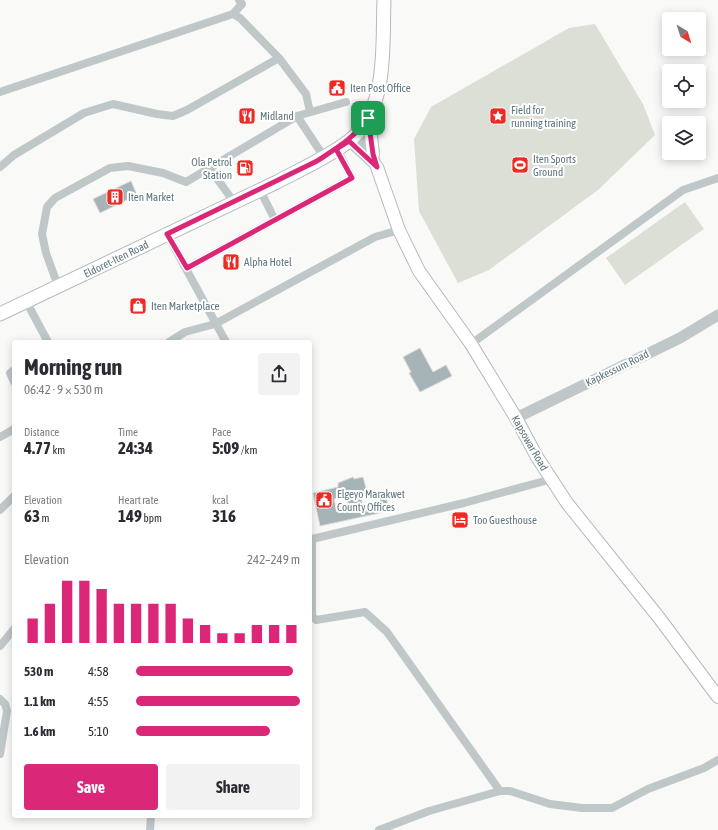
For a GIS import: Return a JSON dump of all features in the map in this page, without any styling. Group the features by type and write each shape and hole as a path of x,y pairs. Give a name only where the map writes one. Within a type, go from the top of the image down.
{"main road":[{"name":"Eldoret-Iten Road","path":"0,314 260,190 324,157 349,141 358,132 368,118 380,80 384,0"},
{"path":"368,118 373,154"},
{"name":"Kapsowar Road","path":"377,167 399,230 419,271 471,344 516,418 537,458 567,503 655,612 718,696"}],"street":[{"path":"0,92 233,14 242,4 239,0"},
{"path":"233,14 240,18 279,58 306,94 310,112"},
{"path":"0,167 14,155 84,113 113,104 173,116 187,110 279,58"},
{"path":"58,286 46,253 42,234 47,207 55,198 94,175 110,168 128,166 163,172 186,182 297,116 346,102"},
{"path":"297,116 324,157"},
{"name":"Kapsowar Road","path":"358,132 373,154 377,167"},
{"name":"Kapsowar Road","path":"349,141 377,167"},
{"path":"187,268 352,178 336,149"},
{"path":"210,169 234,202"},
{"path":"471,344 683,190 718,178"},
{"path":"260,190 275,220"},
{"path":"172,340 185,332 215,324 375,237 399,230"},
{"path":"167,234 187,268 215,324 225,340"},
{"path":"26,301 47,340"},
{"name":"Kapkessum Road","path":"516,418 680,338 718,315"},
{"path":"0,437 12,430"},
{"path":"312,536 464,503 552,480"},
{"path":"0,510 12,498"},
{"path":"312,616 316,620 365,612 387,632 500,790"},
{"path":"0,646 12,631"},
{"path":"0,699 5,704 7,711 0,754"},
{"path":"379,830 429,810 500,790 510,791 550,804 582,808 612,808 648,789 704,768 718,760"},
{"path":"150,830 151,818"}],"shaded area":[{"name":"Iten Sports Ground","path":"595,24 643,104 655,135 598,190 489,270 458,283 419,211 414,139 431,107 569,28"},
{"path":"685,202 704,229 625,285 606,258"}],"building":[{"name":"Iten Market","path":"131,181 137,195 100,213 93,199"},
{"path":"420,348 433,372 446,365 452,376 420,392 409,373 411,372 403,357"},
{"name":"Elgeyo Marakwet County Offices","path":"353,477 354,479 363,477 367,492 360,494 363,506 377,502 375,492 385,490 389,511 320,526 313,493 338,487 338,483","holes":["346,496 349,508 337,512 334,499"]}],"place":[{"name":"Iten Post Office","path":"337,88"},
{"name":"Midland","path":"247,116"},
{"name":"Field for running training","path":"498,116"},
{"name":"Iten Sports Ground","path":"520,165"},
{"name":"Ola Petrol Station","path":"245,168"},
{"name":"Iten Market","path":"115,197"},
{"name":"Alpha Hotel","path":"231,262"},
{"name":"Iten Marketplace","path":"138,306"},
{"name":"Elgeyo Marakwet County Offices","path":"324,500"},
{"name":"Too Guesthouse","path":"460,520"}],"route":[{"path":"368,118 358,132 349,141 336,149 317,161 277,182 167,234 187,268 352,178 336,149 349,141 377,167 373,154 368,118"}]}
